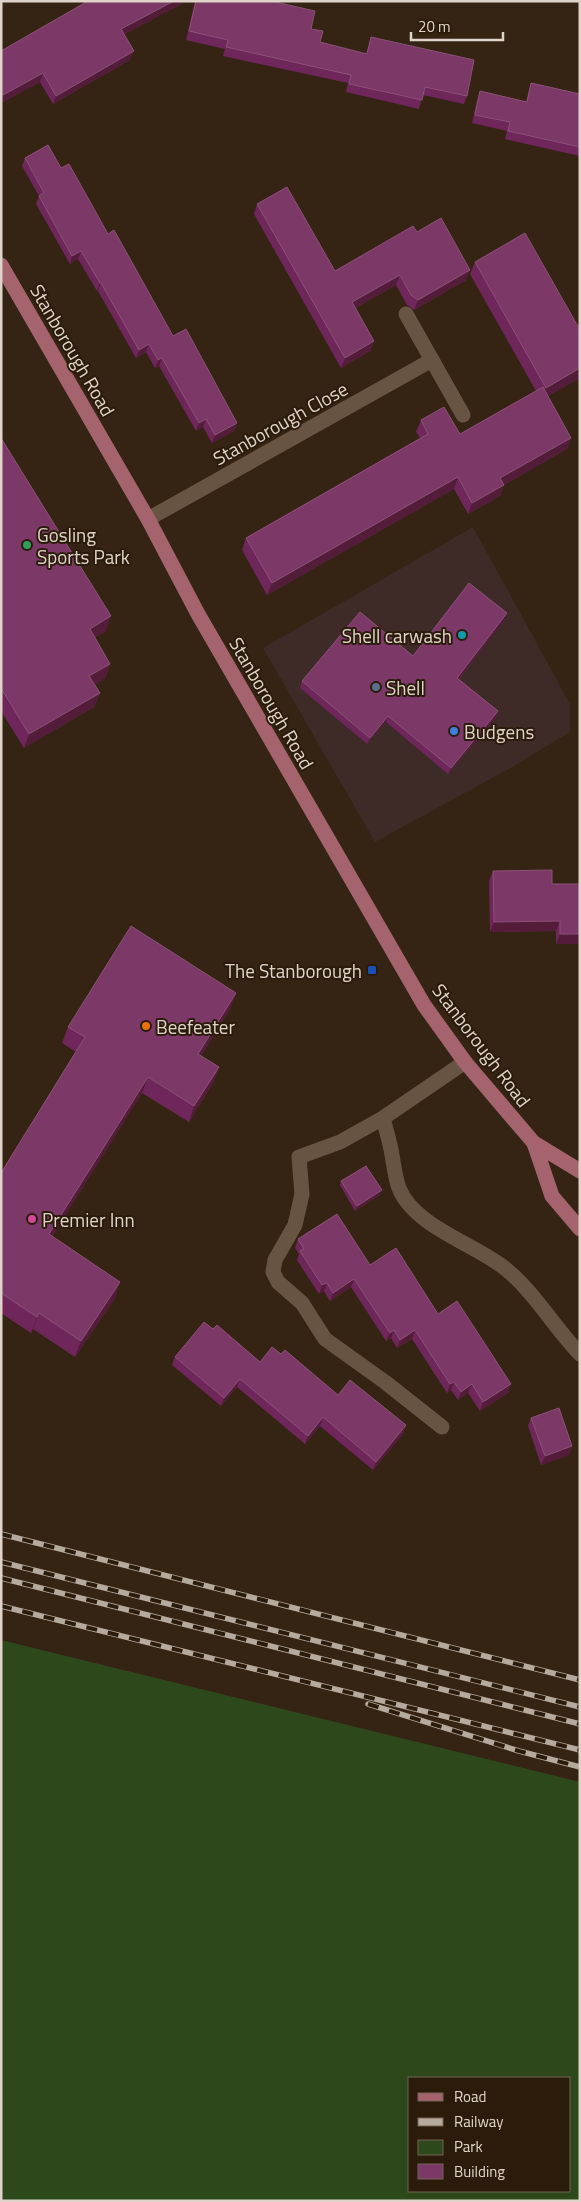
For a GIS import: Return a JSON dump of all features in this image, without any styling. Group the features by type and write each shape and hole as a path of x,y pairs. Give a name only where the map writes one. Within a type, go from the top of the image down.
{"main road":[{"name":"Stanborough Road","path":"1,265 148,519 207,631 424,1005 465,1062 534,1143 580,1172"},
{"name":"Stanborough Road","path":"534,1143 552,1196 580,1229"}],"street":[{"path":"406,314 464,415"},
{"name":"Stanborough Close","path":"148,519 432,360"},
{"path":"442,1427 325,1338 302,1303 278,1282 274,1272 275,1260 295,1225 302,1194 299,1157 340,1142 383,1118 465,1062"},
{"path":"383,1118 400,1190 412,1207 437,1228 492,1257 510,1272 533,1296 560,1333 580,1354"}],"shaded area":[{"path":"473,527 570,704 570,732 507,770 375,842 263,648"}],"green space":[{"path":"1,1640 580,1782 580,2201 1,2201"}],"building":[{"path":"88,1 174,1 121,29 134,51 56,96 43,73 3,95 1,92 1,51"},
{"path":"196,1 271,1 315,11 311,29 323,31 320,42 367,54 371,37 474,60 467,96 425,87 422,100 349,84 351,75 226,47 228,40 189,31"},
{"path":"531,83 580,94 580,147 508,131 510,122 475,115 480,91 527,102"},
{"path":"48,145 61,168 69,164 108,234 114,230 173,336 186,329 237,423 215,435 206,419 199,423 162,358 158,360 149,344 139,350 81,251 72,256 39,196 44,193 25,158"},
{"path":"287,187 335,271 413,226 417,232 441,218 470,270 418,300 411,295 400,275 352,302 374,341 345,358 257,204"},
{"path":"525,233 580,330 580,368 546,388 475,262"},
{"path":"543,387 571,438 500,478 504,485 472,503 458,477 272,583 246,538 428,434 421,420 444,407 460,434"},
{"name":"Gosling Sports Park","path":"1,438 111,616 90,629 110,664 89,676 100,693 29,734 1,688"},
{"path":"469,583 507,613 457,678 498,711 451,768 388,716 370,738 302,681 360,612 413,656"},
{"path":"552,870 552,884 580,884 580,934 560,934 560,921 494,922 493,871"},
{"path":"131,926 236,993 198,1054 219,1067 194,1106 148,1077 49,1234 120,1282 81,1341 39,1313 37,1317 1,1293 1,1173 85,1037 68,1027"},
{"path":"366,1166 382,1190 357,1206 341,1181"},
{"path":"337,1214 370,1265 396,1248 438,1314 457,1301 511,1384 483,1402 472,1384 461,1392 454,1382 450,1384 415,1330 400,1340 394,1330 390,1333 354,1279 333,1293 327,1283 322,1285 300,1251 304,1249 298,1239"},
{"path":"204,1322 213,1329 217,1325 260,1362 272,1347 281,1354 285,1350 338,1395 350,1380 406,1425 376,1462 323,1417 308,1436 240,1379 224,1398 175,1357"},
{"path":"559,1408 572,1446 545,1456 531,1418"}],"railway":[{"path":"1,1534 580,1680"},
{"path":"1,1562 580,1707"},
{"path":"1,1578 580,1724"},
{"path":"1,1606 580,1750"},
{"path":"368,1704 519,1751 580,1767"}],"place":[{"name":"Gosling Sports Park","path":"27,545"},
{"name":"Shell carwash","path":"462,635"},
{"name":"Shell","path":"376,687"},
{"name":"Budgens","path":"454,731"},
{"name":"The Stanborough","path":"372,970"},
{"name":"Beefeater","path":"146,1026"},
{"name":"Premier Inn","path":"32,1219"}]}
